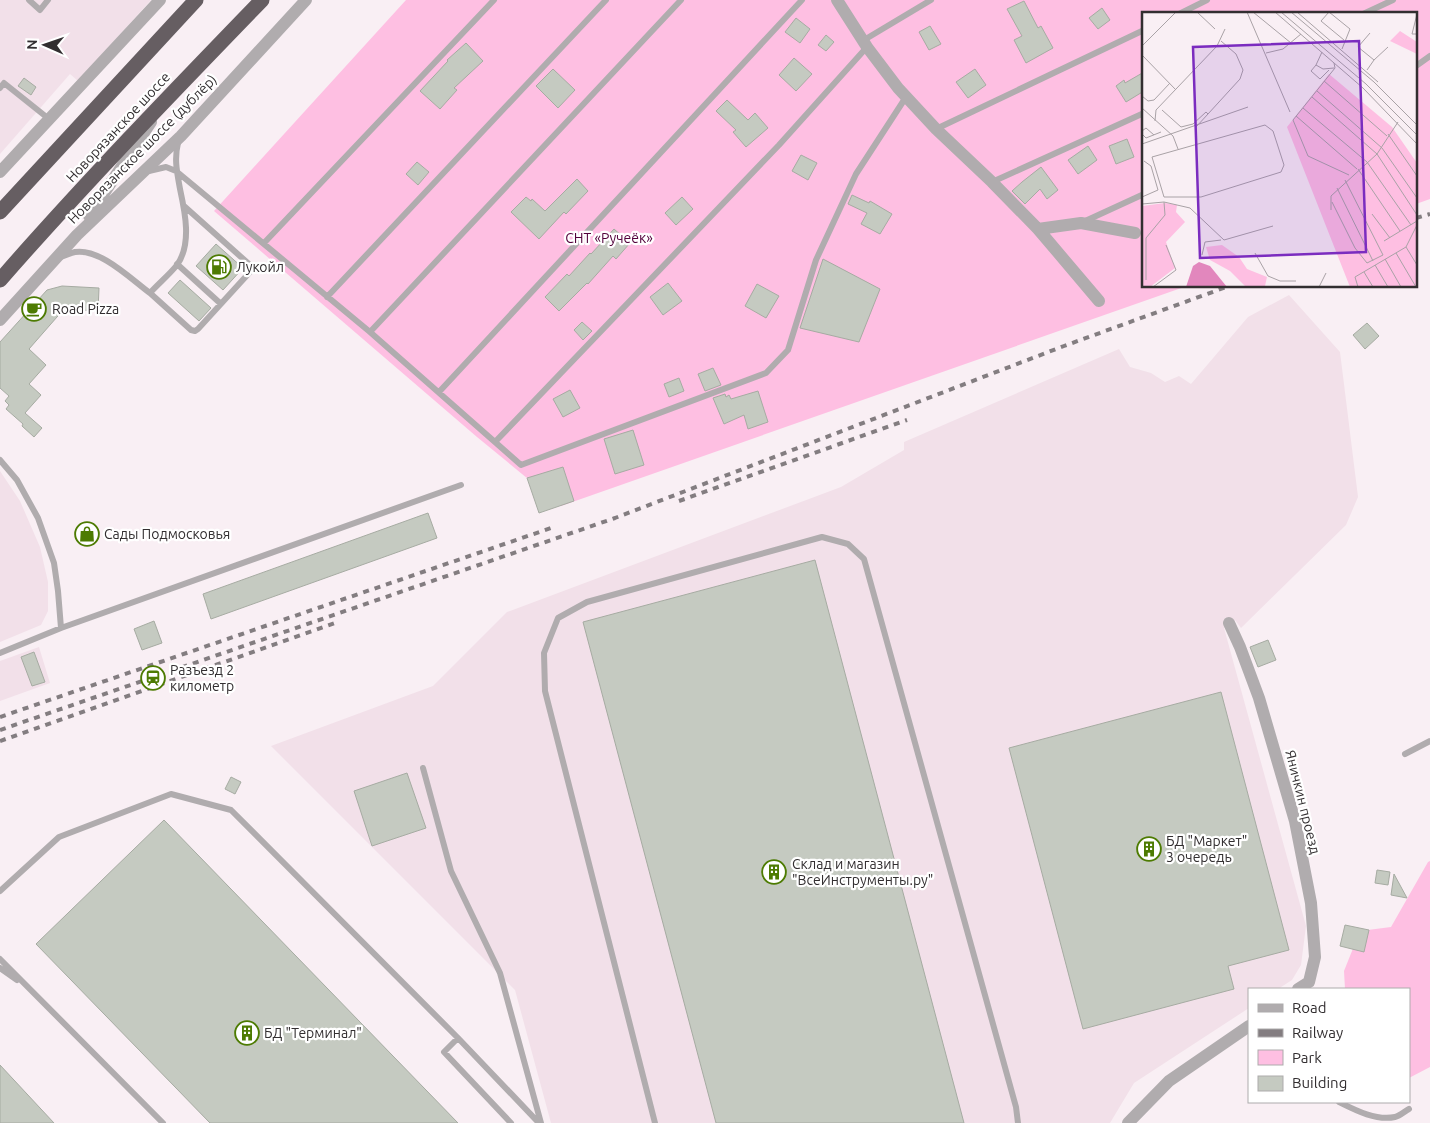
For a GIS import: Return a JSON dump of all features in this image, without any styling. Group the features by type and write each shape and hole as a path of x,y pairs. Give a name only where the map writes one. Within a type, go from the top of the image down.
{"highway":[{"name":"Новорязанское шоссе","path":"0,212 196,0"},
{"name":"Новорязанское шоссе","path":"0,280 165,100 262,0"}],"street":[{"path":"0,172 160,0"},
{"name":"Новорязанское шоссе (дублёр)","path":"0,320 77,235 181,136 306,0"},
{"path":"837,0 865,44 898,88 936,129 1038,229 1098,302"},
{"path":"77,235 165,100"},
{"path":"1038,229 1081,223 1135,232"},
{"name":"Яничкин проезд","path":"1229,623 1259,698 1295,821 1311,903 1315,957 1310,986"},
{"path":"1128,1123 1169,1081 1248,1027"}],"lane":[{"path":"29,0 40,10 48,0"},
{"path":"264,243 494,0"},
{"path":"328,297 606,0"},
{"path":"370,332 681,0"},
{"path":"439,392 802,0"},
{"path":"495,442 779,145 865,44 931,0"},
{"path":"1182,12 1207,0"},
{"path":"1367,12 1393,0"},
{"path":"936,129 1142,31"},
{"path":"1418,65 1430,56"},
{"path":"0,88 4,83 49,119"},
{"path":"138,177 162,167 176,171 370,332 521,465 766,373 788,350 816,260 856,174 906,97"},
{"path":"992,182 1142,114"},
{"path":"150,293 177,264 183,252 185,239 184,206 176,171 176,150 181,136"},
{"path":"1081,223 1142,195"},
{"path":"54,260 75,252 89,252 105,259 150,293 191,330 195,331 250,272 250,265 184,206"},
{"path":"177,264 221,304"},
{"path":"0,460 17,480 38,518 54,564 61,628"},
{"path":"0,653 61,628 460,485"},
{"path":"655,1123 545,691 544,653 558,618 587,602 822,537 848,544 864,559 1014,1097 1018,1123"},
{"path":"1405,754 1430,741"},
{"path":"423,768 451,871 500,973 540,1123"},
{"path":"0,891 58,836 171,794 231,810 540,1123"},
{"path":"0,958 163,1123"},
{"path":"0,968 30,989"},
{"path":"458,1038 444,1052 512,1123"},
{"path":"1341,1103 1359,1112 1382,1117 1396,1117 1409,1109"}],"shaded area":[{"path":"0,0 151,0 78,81 70,74 0,154"},
{"path":"1289,295 1340,352 1358,497 1346,525 1241,628 1235,620 1224,628 1306,926 1301,965 1292,980 1280,988 1248,988 1248,1009 1134,1083 1110,1123 551,1123 515,990 271,746 433,686 507,612 841,487 904,450 904,442 1119,349 1130,367 1151,373 1165,382 1179,376 1191,384 1248,317"},
{"path":"0,471 20,501 40,547 48,582 48,611 41,625 0,642"},
{"path":"39,647 50,683 0,701 0,661"}],"green space":[{"name":"СНТ «Ручеёк»","path":"406,0 1430,0 1430,199 1418,203 1418,12 1142,12 1142,288 1181,288 561,506 477,437 214,211"},
{"path":"1430,861 1430,1067 1410,1077 1410,988 1345,988 1344,971 1360,931 1391,927"}],"building":[{"path":"1024,1 1038,28 1041,26 1053,48 1026,63 1014,40 1022,36 1007,9"},
{"path":"1102,8 1110,20 1098,29 1089,18"},
{"path":"796,18 810,29 800,43 785,32"},
{"path":"930,26 941,44 929,50 919,32"},
{"path":"826,35 834,42 826,51 818,45"},
{"path":"466,43 483,61 454,88 457,90 440,109 420,91 447,60"},
{"path":"794,58 812,74 796,91 779,75"},
{"path":"553,69 575,90 558,108 536,86"},
{"path":"975,69 986,85 968,98 956,82"},
{"path":"1142,73 1142,92 1126,102 1116,86 1124,80 1125,83"},
{"path":"24,78 36,87 31,95 18,86"},
{"path":"727,100 748,120 755,113 768,128 746,147 733,132 736,130 716,111"},
{"path":"1127,139 1134,157 1116,164 1109,146"},
{"path":"1088,146 1097,160 1078,174 1068,160"},
{"path":"801,155 817,163 808,180 792,171"},
{"path":"417,162 429,172 418,185 406,174"},
{"path":"1041,167 1058,190 1047,199 1040,189 1025,204 1012,191"},
{"path":"577,179 588,191 566,214 564,212 539,239 511,212 526,197 531,201 532,199 545,211"},
{"path":"852,195 869,203 870,201 892,214 880,234 861,224 867,213 848,204"},
{"path":"682,197 693,209 676,225 665,213"},
{"path":"614,229 630,243 616,259 613,256 588,284 559,311 545,297 567,274 569,276"},
{"name":"Лукойл","path":"216,244 243,268 223,290 196,266"},
{"path":"823,259 880,289 859,342 800,328"},
{"path":"180,280 211,308 199,321 168,293"},
{"path":"668,283 682,301 663,315 650,297"},
{"path":"757,284 779,296 766,318 745,306"},
{"path":"62,286 99,288 98,311 64,309 29,349 46,365 29,384 41,395 25,413 42,428 34,437 6,409 9,405 5,401 9,396 0,388 0,342 47,290"},
{"path":"582,322 592,331 583,340 574,330"},
{"path":"1367,323 1379,336 1365,349 1353,335"},
{"path":"713,368 721,385 705,391 698,374"},
{"path":"679,378 684,391 669,397 664,384"},
{"path":"570,390 580,408 563,417 553,399"},
{"path":"758,391 768,422 748,429 744,415 724,424 713,398 725,394 726,397 729,395 731,399"},
{"path":"633,430 644,465 615,474 604,439"},
{"path":"563,467 574,501 539,513 527,478"},
{"path":"428,513 437,538 211,619 203,594"},
{"name":"Склад и магазин \"ВсеИнструменты.ру\"","path":"815,560 964,1123 716,1123 583,622"},
{"path":"154,621 162,643 142,650 134,629"},
{"path":"1268,640 1276,660 1258,667 1250,647"},
{"path":"34,652 45,682 32,686 21,657"},
{"name":"БД \"Маркет\" 3 очередь","path":"1221,692 1289,950 1228,966 1234,989 1083,1029 1009,748"},
{"path":"407,773 426,828 372,846 354,791"},
{"path":"231,777 241,782 235,794 225,789"},
{"name":"БД \"Терминал\"","path":"164,820 458,1123 210,1123 36,944"},
{"path":"1377,870 1390,872 1388,885 1375,883"},
{"path":"1394,874 1407,898 1391,895"},
{"path":"1345,925 1369,930 1364,952 1340,946"},
{"path":"0,1065 54,1123 0,1123"}],"railway":[{"path":"1418,217 1430,214"},
{"path":"0,730 615,518 1064,346 1224,288"},
{"path":"679,501 907,420"},
{"path":"0,717 554,527"},
{"path":"0,741 335,623"}],"place":[{"name":"Лукойл","path":"219,267"},
{"name":"Road Pizza","path":"34,309"},
{"name":"Сады Подмосковья","path":"87,534"},
{"name":"Разъезд 2 километр","path":"153,678"},
{"name":"БД \"Маркет\" 3 очередь","path":"1149,849"},
{"name":"Склад и магазин \"ВсеИнструменты.ру\"","path":"774,872"},
{"name":"БД \"Терминал\"","path":"247,1033"}]}
